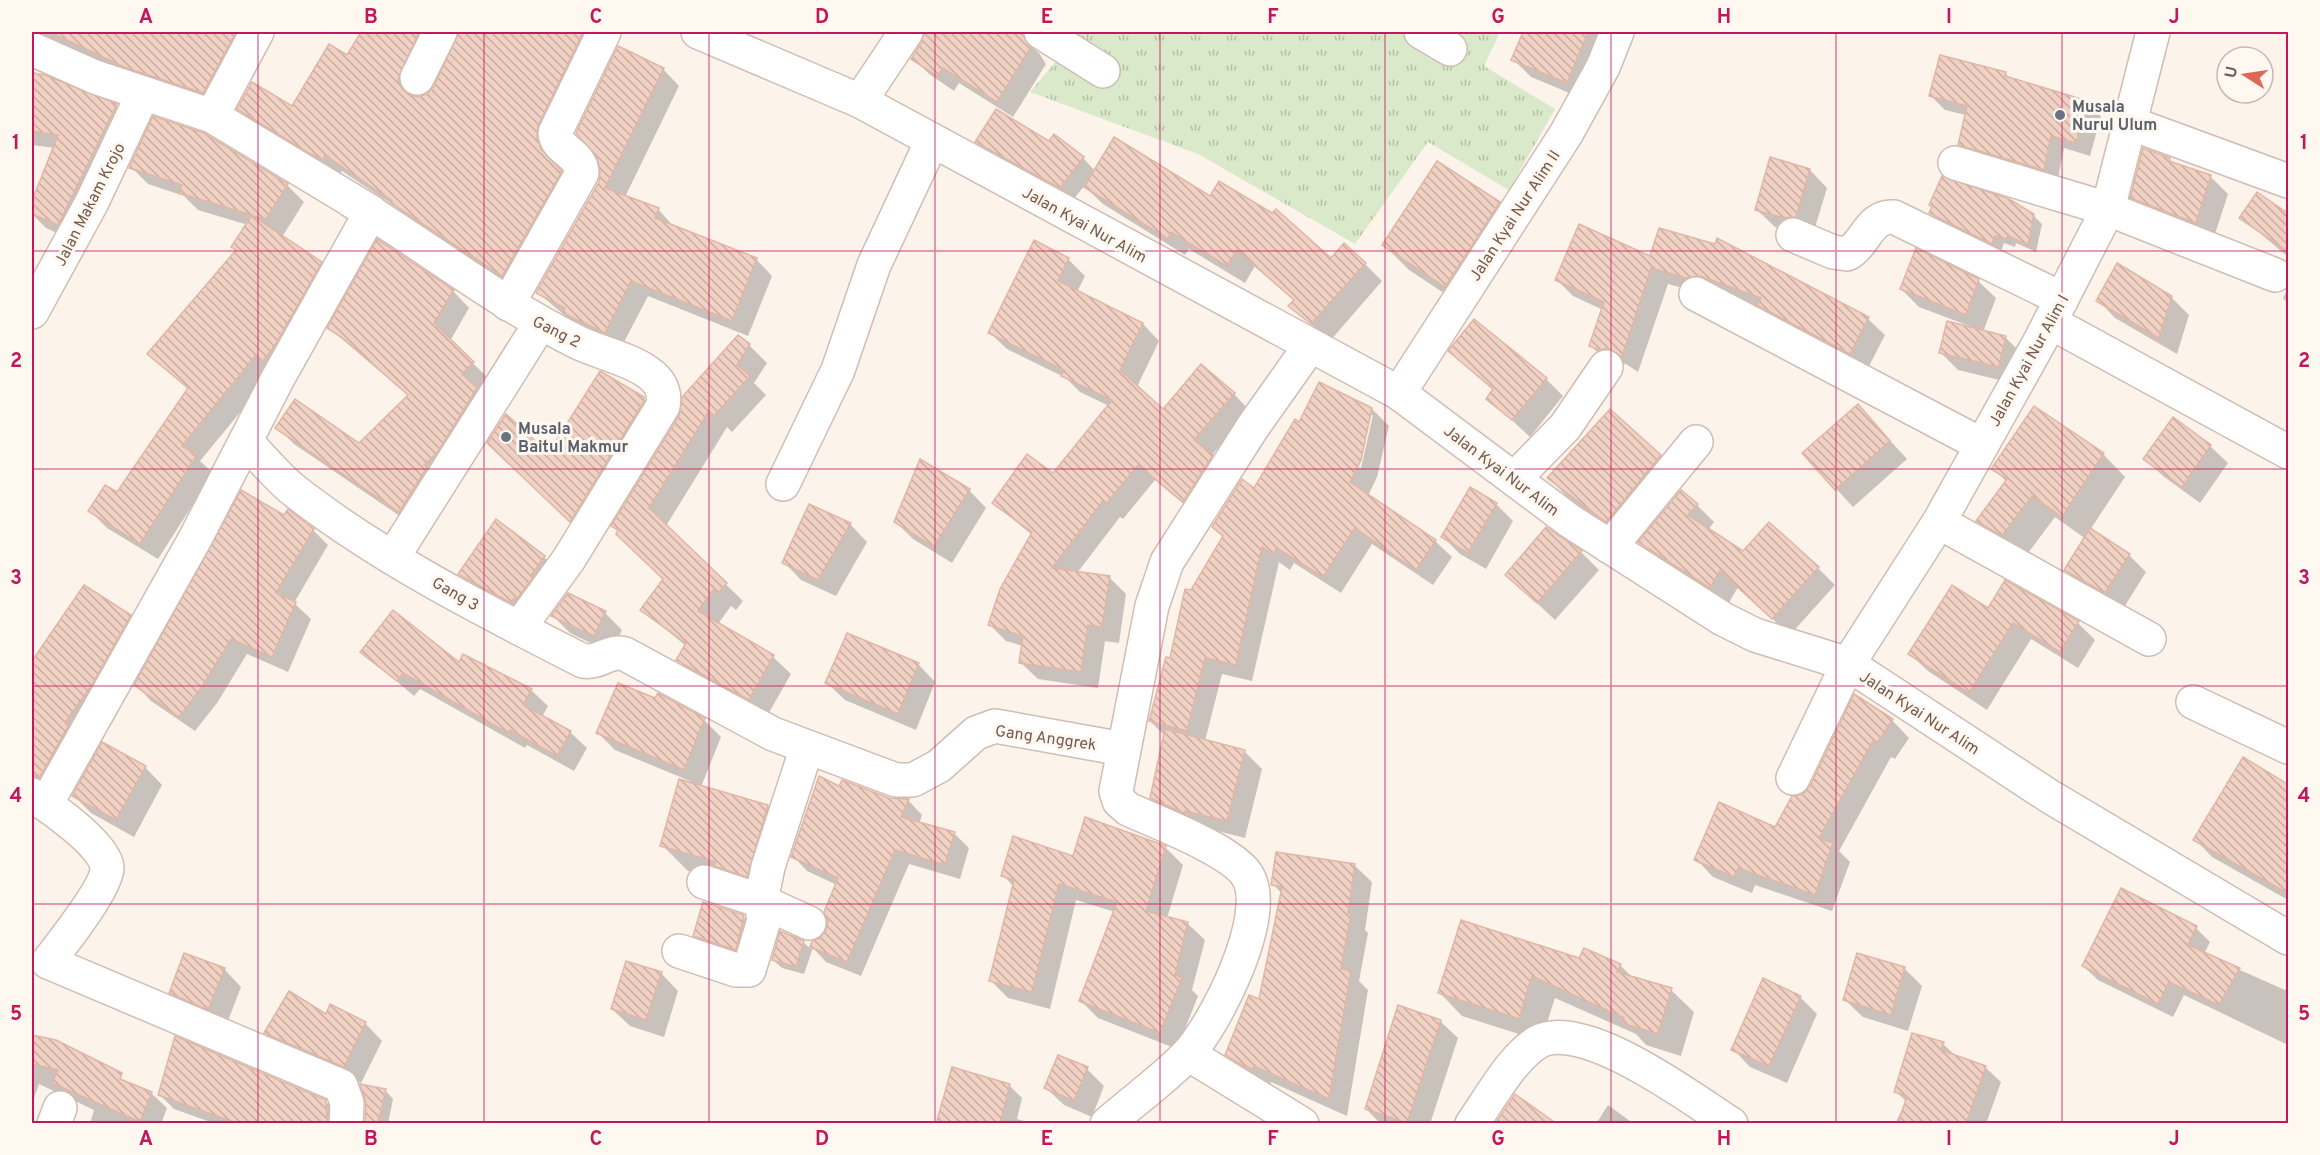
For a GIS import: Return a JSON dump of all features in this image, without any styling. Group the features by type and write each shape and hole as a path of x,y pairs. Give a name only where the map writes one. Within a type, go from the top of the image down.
{"street":[{"path":"212,116 257,32"},
{"path":"417,78 440,32"},
{"path":"508,304 582,173 581,165 556,141 555,133 604,32"},
{"name":"Jalan Kyai Nur Alim","path":"698,32 860,101 1399,393 1610,547 1723,619 1755,635 1848,664 2049,796 2288,937"},
{"path":"860,101 906,32"},
{"path":"1041,32 1103,71"},
{"path":"1422,32 1450,49"},
{"name":"Jalan Kyai Nur Alim II","path":"1399,393 1566,134 1604,68 1617,32"},
{"name":"Jalan Kyai Nur Alim I","path":"1793,778 1848,664 1939,522 2056,310 2108,208 2153,32"},
{"name":"Gang 2","path":"32,49 143,94 212,116 370,212 540,324 581,344 648,371 663,386 665,396 663,406 580,540 519,628"},
{"name":"Jalan Makam Krojo","path":"32,312 92,202 143,94"},
{"path":"2130,123 2289,181"},
{"path":"783,484 838,370 874,265 932,141"},
{"path":"1955,163 2108,208 2275,275"},
{"path":"346,1124 347,1103 341,1086 40,959 98,890 107,870 102,851 39,800 190,547 370,212"},
{"path":"1793,235 1833,252 1847,254 1857,247 1877,220 1886,216 1894,217 2056,310 2289,452"},
{"path":"1696,294 1982,445"},
{"path":"393,557 540,324"},
{"path":"1107,1124 1188,1054 1224,998 1250,931 1253,901 1248,876 1232,861 1128,809 1119,801 1116,791 1152,606 1167,562 1252,428 1310,346"},
{"path":"1514,479 1565,427 1606,367"},
{"name":"Gang 3","path":"246,442 290,487 393,557 519,628"},
{"path":"1610,547 1696,442"},
{"path":"1939,522 2149,639"},
{"name":"Gang Anggrek","path":"519,628 583,662 592,662 615,652 625,654 773,734 881,776 913,780 939,766 976,733 995,726 1123,749"},
{"path":"2193,702 2289,747"},
{"path":"679,951 736,970 749,970 764,920 761,901 768,867 807,747"},
{"path":"704,882 761,901 809,923"},
{"path":"1472,1124 1524,1052 1540,1041 1561,1038 1609,1048 1731,1124"},
{"path":"1188,1054 1302,1124"}],"green space":[{"path":"1081,32 1500,32 1484,66 1555,109 1509,190 1428,142 1355,244 1198,154 1030,92"}],"building":[{"path":"50,32 236,32 203,93 124,67"},
{"path":"361,32 419,32 398,79 402,89 409,95 418,97 427,94 434,86 459,32 583,32 538,126 537,138 541,149 562,171 502,276 391,203 392,201 325,155 323,159 307,152 237,109 252,82 292,106 329,44 347,55"},
{"path":"924,32 1017,32 1023,35 1031,47 997,102 943,68 937,76 911,59 922,42"},
{"path":"1523,32 1588,32 1567,83 1511,60"},
{"path":"618,46 664,68 605,188 659,208 655,218 757,258 732,321 631,281 605,333 563,313 565,308 536,293 599,182 600,170 597,158 576,133"},
{"path":"1940,55 2006,72 2005,76 2088,101 2076,143 2051,136 2044,170 1958,145 1967,106 1929,96"},
{"path":"32,73 45,75 117,104 58,225 32,214 32,201 58,135 32,131"},
{"path":"996,109 1049,141 1054,134 1084,157 1060,188 975,142"},
{"path":"153,116 204,133 288,184 266,219 253,216 322,262 275,345 263,361 256,355 182,446 197,455 140,544 88,511 105,485 117,492 188,388 147,354 236,250 231,247 252,215 179,193 182,185 129,168"},
{"path":"1114,137 1210,196 1219,181 1272,213 1276,209 1331,258 1344,243 1366,263 1311,324 1288,306 1294,300 1237,250 1227,266 1171,232 1168,239 1084,187"},
{"path":"2143,148 2170,158 2169,161 2211,175 2196,223 2130,198"},
{"path":"1770,157 1810,169 1796,217 1785,218 1755,210"},
{"path":"1437,161 1500,202 1445,287 1382,245"},
{"path":"1942,176 2009,199 2034,214 2028,245 2008,236 2006,239 1995,236 1992,244 1929,213 1932,207 1929,205"},
{"path":"2257,192 2289,214 2289,252 2239,218"},
{"path":"1579,224 1650,256 1659,228 1715,244 1717,238 1869,317 1850,354 1757,305 1761,298 1700,276 1686,278 1651,268 1622,357 1608,348 1599,350 1589,346 1604,302 1555,280"},
{"path":"377,239 454,290 434,323 474,362 462,374 477,388 437,453 424,465 427,467 399,512 275,428 295,399 359,443 408,395 344,339 327,328"},
{"path":"1034,240 1069,258 1058,281 1143,323 1120,370 1163,409 1201,364 1235,393 1194,440 1213,455 1183,502 1138,465 1106,504 1103,501 1052,568 1110,576 1102,627 1088,625 1081,672 1019,663 1023,636 988,625 1000,589 1032,532 992,503 1027,454 1053,473 1112,400 1061,376 1064,370 988,333"},
{"path":"1916,248 1979,279 1966,315 1900,289"},
{"path":"2117,263 2172,296 2159,338 2096,301"},
{"path":"1474,319 1547,378 1512,420 1486,399 1493,389 1448,351"},
{"path":"1947,321 2006,336 1999,367 1939,353"},
{"path":"738,335 750,344 737,365 750,376 714,416 709,411 649,508 727,583 718,593 713,590 698,611 774,655 749,700 676,660 686,643 640,610 663,579 616,534 618,530 611,526 679,416 682,397"},
{"path":"600,371 644,397 644,401 570,522 487,443 506,414 544,449 547,446 551,449"},
{"path":"1319,382 1372,408 1361,460 1350,482 1436,540 1416,570 1355,528 1323,577 1277,548 1273,554 1262,547 1236,665 1205,658 1187,731 1149,721 1166,657 1170,658 1185,589 1191,590 1223,536 1212,527 1242,479 1254,488 1295,419 1299,422"},
{"path":"1858,404 1890,441 1835,490 1802,453"},
{"path":"2034,406 2104,453 2062,517 2032,496 2002,536 1976,521 2007,479 1991,469"},
{"path":"1610,409 1661,455 1606,522 1547,478"},
{"path":"2173,417 2211,445 2182,487 2143,459"},
{"path":"920,459 970,489 934,547 894,522"},
{"path":"1470,487 1497,503 1468,553 1441,537"},
{"path":"241,490 284,515 288,509 314,529 276,593 296,602 272,657 231,639 202,687 179,717 134,685"},
{"path":"1681,490 1698,504 1688,515 1743,551 1769,522 1819,567 1772,619 1720,571 1710,588 1638,542"},
{"path":"809,504 851,523 818,580 782,563"},
{"path":"496,519 545,556 531,575 534,576 516,600 514,598 511,603 458,574"},
{"path":"1546,527 1582,551 1537,603 1505,575"},
{"path":"2090,528 2130,554 2105,593 2064,570"},
{"path":"2005,580 2079,621 2060,652 2013,623 1969,693 1908,654 1952,585 1988,608"},
{"path":"84,585 131,615 91,686 66,721 70,723 39,778 32,774 32,661"},
{"path":"568,593 606,611 594,636 551,616"},
{"path":"393,610 459,662 463,654 532,689 523,705 571,731 557,756 510,730 508,733 403,673 397,681 360,652"},
{"path":"847,633 919,663 898,714 825,683"},
{"path":"618,683 655,698 658,693 705,718 684,770 596,733"},
{"path":"1854,694 1893,719 1877,743 1873,741 1819,838 1833,843 1815,895 1738,868 1734,877 1694,860 1719,802 1775,827 1792,796 1803,794 1810,786"},
{"path":"1165,729 1245,750 1227,821 1185,811 1184,813 1150,798"},
{"path":"102,742 146,766 116,820 72,796"},
{"path":"2243,757 2289,785 2289,894 2193,840"},
{"path":"819,776 839,786 842,780 889,798 909,799 901,817 955,832 945,865 895,850 847,962 810,947 812,941 820,938 826,930 828,921 824,912 838,878 791,857"},
{"path":"679,779 768,805 747,877 714,866 716,862 660,846"},
{"path":"1085,817 1166,846 1146,911 1188,922 1175,975 1182,978 1160,1033 1079,1001 1117,902 1059,884 1032,992 989,981 1014,880 1001,876 1013,836 1073,856"},
{"path":"1276,852 1355,864 1348,913 1351,914 1341,969 1351,971 1329,1099 1254,1066 1253,1069 1240,1064 1225,1055 1249,995 1259,999 1282,887 1271,885"},
{"path":"2121,888 2197,926 2188,945 2240,968 2219,1005 2169,982 2158,1004 2082,966"},
{"path":"703,902 744,915 736,950 693,936"},
{"path":"1461,920 1579,958 1584,948 1621,964 1617,972 1672,988 1658,1034 1622,1023 1624,1018 1532,976 1519,1019 1438,993"},
{"path":"780,931 804,941 796,967 772,960"},
{"path":"184,953 225,968 208,1010 169,993"},
{"path":"1857,953 1905,967 1891,1015 1843,1000"},
{"path":"626,961 662,972 646,1020 611,1009"},
{"path":"1763,978 1801,996 1769,1066 1731,1050"},
{"path":"289,991 326,1014 330,1004 366,1022 344,1067 264,1033"},
{"path":"1398,1005 1441,1020 1407,1123 1365,1109"},
{"path":"1912,1033 1944,1042 1941,1050 1986,1066 1966,1124 1898,1124 1907,1096 1894,1092"},
{"path":"32,1035 56,1040 122,1073 120,1079 152,1092 140,1122 52,1083 58,1070 32,1064"},
{"path":"175,1036 326,1100 327,1124 239,1124 158,1095"},
{"path":"1058,1055 1088,1067 1074,1101 1044,1088"},
{"path":"952,1067 1010,1084 1000,1124 936,1124"},
{"path":"360,1084 386,1089 378,1124 365,1124 366,1103"},
{"path":"1515,1094 1557,1124 1495,1124"}],"place":[{"name":"Musala Nurul Ulum","path":"2060,115"},
{"name":"Musala Baitul Makmur","path":"506,437"}]}
